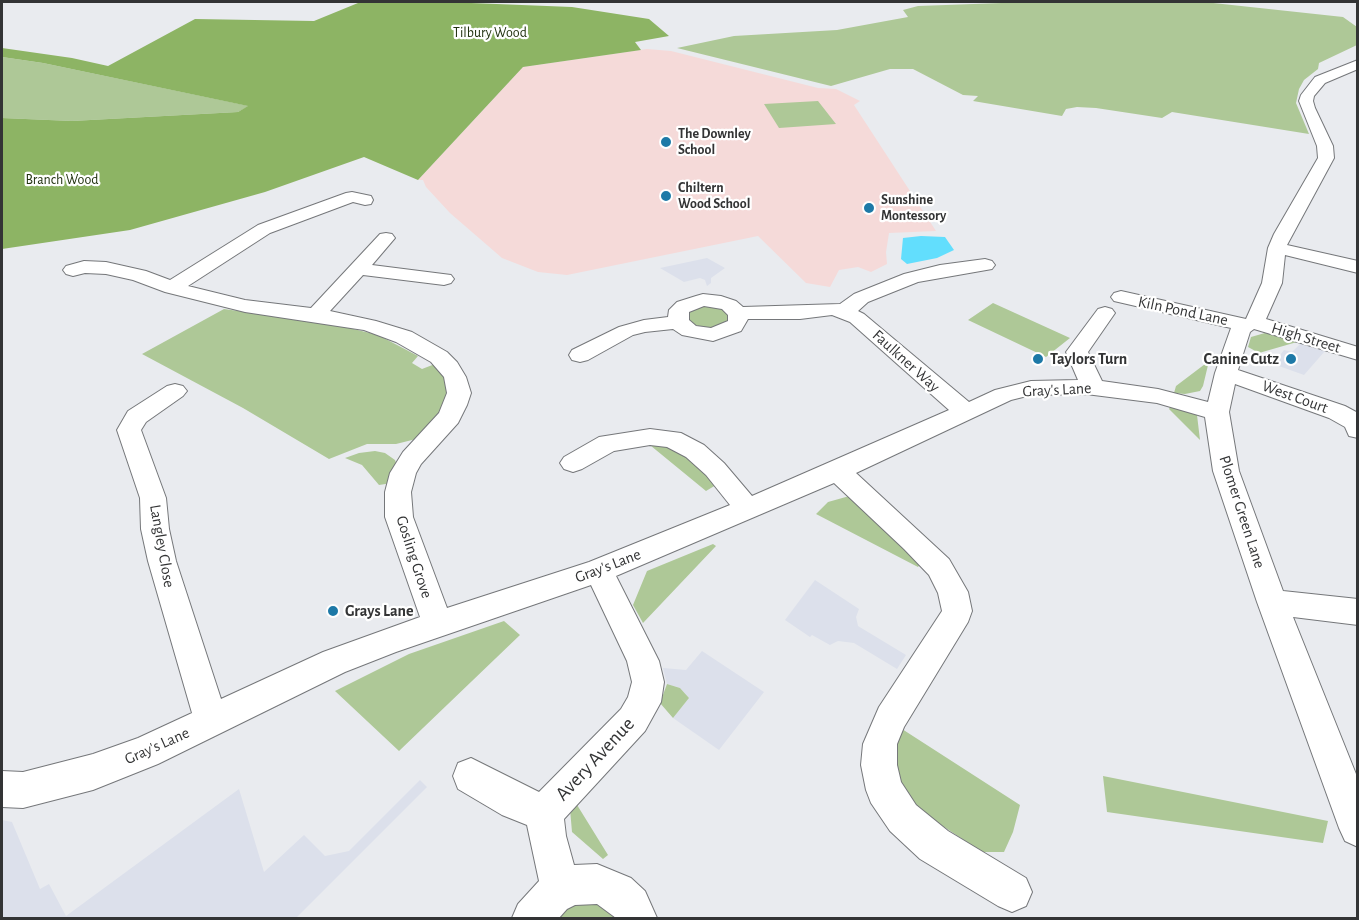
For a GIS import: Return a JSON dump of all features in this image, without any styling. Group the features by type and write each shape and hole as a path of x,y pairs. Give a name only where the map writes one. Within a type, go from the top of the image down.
{"street":[{"name":"Plomer Green Lane","path":"1358,64 1320,80 1308,94 1306,101 1325,146 1326,158 1286,227 1277,248 1272,283 1250,324 1240,330 1226,373 1217,412 1226,471 1272,602 1358,828"},
{"path":"172,288 248,231 355,197"},
{"path":"316,315 386,238"},
{"path":"1277,248 1358,267"},
{"path":"678,322 679,310 703,300 721,302 729,305 738,313 800,313 834,309 845,312 861,298 911,279 940,271 985,265"},
{"name":"Gosling Grove","path":"82,266 139,274 172,288 245,306 316,315 369,325 404,337 439,357 455,377 459,393 449,417 403,472 398,492 399,518 438,625"},
{"path":"359,269 444,279"},
{"name":"Kiln Pond Lane","path":"1121,297 1250,324"},
{"name":"Faulkner Way","path":"845,312 864,323 966,412"},
{"path":"580,355 634,328 678,322 689,331 713,335 734,327 738,322 738,313"},
{"path":"1093,387 1077,352 1104,314"},
{"name":"High Street","path":"1250,324 1358,354"},
{"name":"West Court","path":"1226,373 1337,412 1355,422 1358,430"},
{"name":"Gray's Lane","path":"2,789 23,790 93,772 146,752 334,662 599,571 837,471 1003,395 1031,388 1093,387 1158,396 1217,412"},
{"name":"Langley Close","path":"175,391 137,417 129,430 153,498 155,529 162,561 211,721"},
{"path":"573,463 609,443 650,437 672,439 687,445 702,457 748,509"},
{"path":"837,471 939,567 953,592 957,611 953,622 891,718 880,744 879,765 884,790 903,818 934,845 1012,892"},
{"name":"Avery Avenue","path":"561,891 547,836 545,813 633,720 644,702 648,682 643,661 599,571"},
{"path":"1272,602 1358,612"},
{"name":"Avery Avenue","path":"471,776 515,802 545,813"},
{"path":"532,918 553,895 581,884 597,884 617,892 631,905 637,918"}],"shaded area":[{"name":"The Downley School","path":"647,49 671,51 818,88 836,89 860,101 854,105 936,231 889,233 887,264 871,272 858,267 839,270 830,287 806,283 758,236 567,275 538,272 502,258 450,213 426,187 423,180 418,180 523,67"},
{"path":"707,258 725,268 711,278 711,283 707,286 705,280 700,278 684,282 660,268"},
{"path":"1302,342 1325,351 1304,375 1265,361 1267,356 1277,359 1284,350 1292,352"},
{"path":"815,580 859,609 856,617 858,626 906,655 897,669 854,643 838,641 830,645 812,635 810,637 785,620"},
{"path":"702,651 764,692 719,750 673,718 689,698 680,688 667,684 663,668 686,670"},
{"path":"420,780 427,787 296,918 2,918 2,820 12,822 40,889 49,884 66,916 239,789 264,872 304,835 325,856 349,851"}],"green space":[{"path":"446,2 572,7 649,19 669,36 635,42 641,50 523,67 418,180 364,157 265,192 130,230 2,249 2,118 72,121 238,112 248,106 43,63 2,57 2,48 72,58 108,66 195,19 314,21 358,3"},
{"path":"1029,2 1204,2 1343,17 1357,27 1357,45 1319,63 1318,69 1304,80 1299,89 1296,103 1309,134 1172,112 1162,118 1077,107 1066,109 1062,116 973,101 978,96 963,95 913,69 890,69 831,86 677,48 734,36 837,30 908,17 903,10 918,6"},
{"path":"2,57 43,63 249,106 238,112 72,121 2,118"},
{"path":"818,101 836,124 779,128 764,104"},
{"path":"993,303 1070,338 1046,357 968,320"},
{"path":"725,305 730,321 718,327 695,325 687,317 689,309 693,306"},
{"path":"224,309 337,325 378,335 418,356 412,363 422,369 435,364 445,374 450,392 447,407 416,439 396,444 367,444 329,459 243,408 142,354"},
{"path":"1265,333 1297,342 1259,353 1248,347 1251,337"},
{"path":"1209,361 1200,391 1185,394 1174,393 1176,386"},
{"path":"1171,405 1197,415 1200,440 1169,409"},
{"path":"645,441 685,451 716,485 706,491"},
{"path":"375,451 385,453 395,460 398,468 392,483 379,485 362,465 345,458"},
{"path":"853,495 924,559 918,567 816,514 828,502"},
{"path":"713,544 716,546 643,623 633,605 647,571"},
{"path":"504,621 520,635 399,751 335,691 409,654"},
{"path":"667,684 680,688 689,698 673,718 660,703"},
{"path":"902,729 1020,805 1013,832 1004,852 982,852 917,809 900,787 894,762 896,737"},
{"path":"1103,776 1328,821 1323,843 1107,812"},
{"path":"574,800 608,855 603,859 572,832 570,809"},
{"path":"569,896 623,910 628,918 546,918"}],"water":[{"path":"945,237 954,250 937,258 907,264 901,259 903,238"}],"place":[{"name":"The Downley School","path":"666,142"},
{"name":"Chiltern Wood School","path":"666,196"},
{"name":"Sunshine Montessory","path":"869,208"},
{"name":"Taylors Turn","path":"1038,359"},
{"name":"Canine Cutz","path":"1291,359"},
{"name":"Grays Lane","path":"333,611"}],"park label":[{"name":"Tilbury Wood","path":"490,33"},
{"name":"Branch Wood","path":"62,180"}]}
